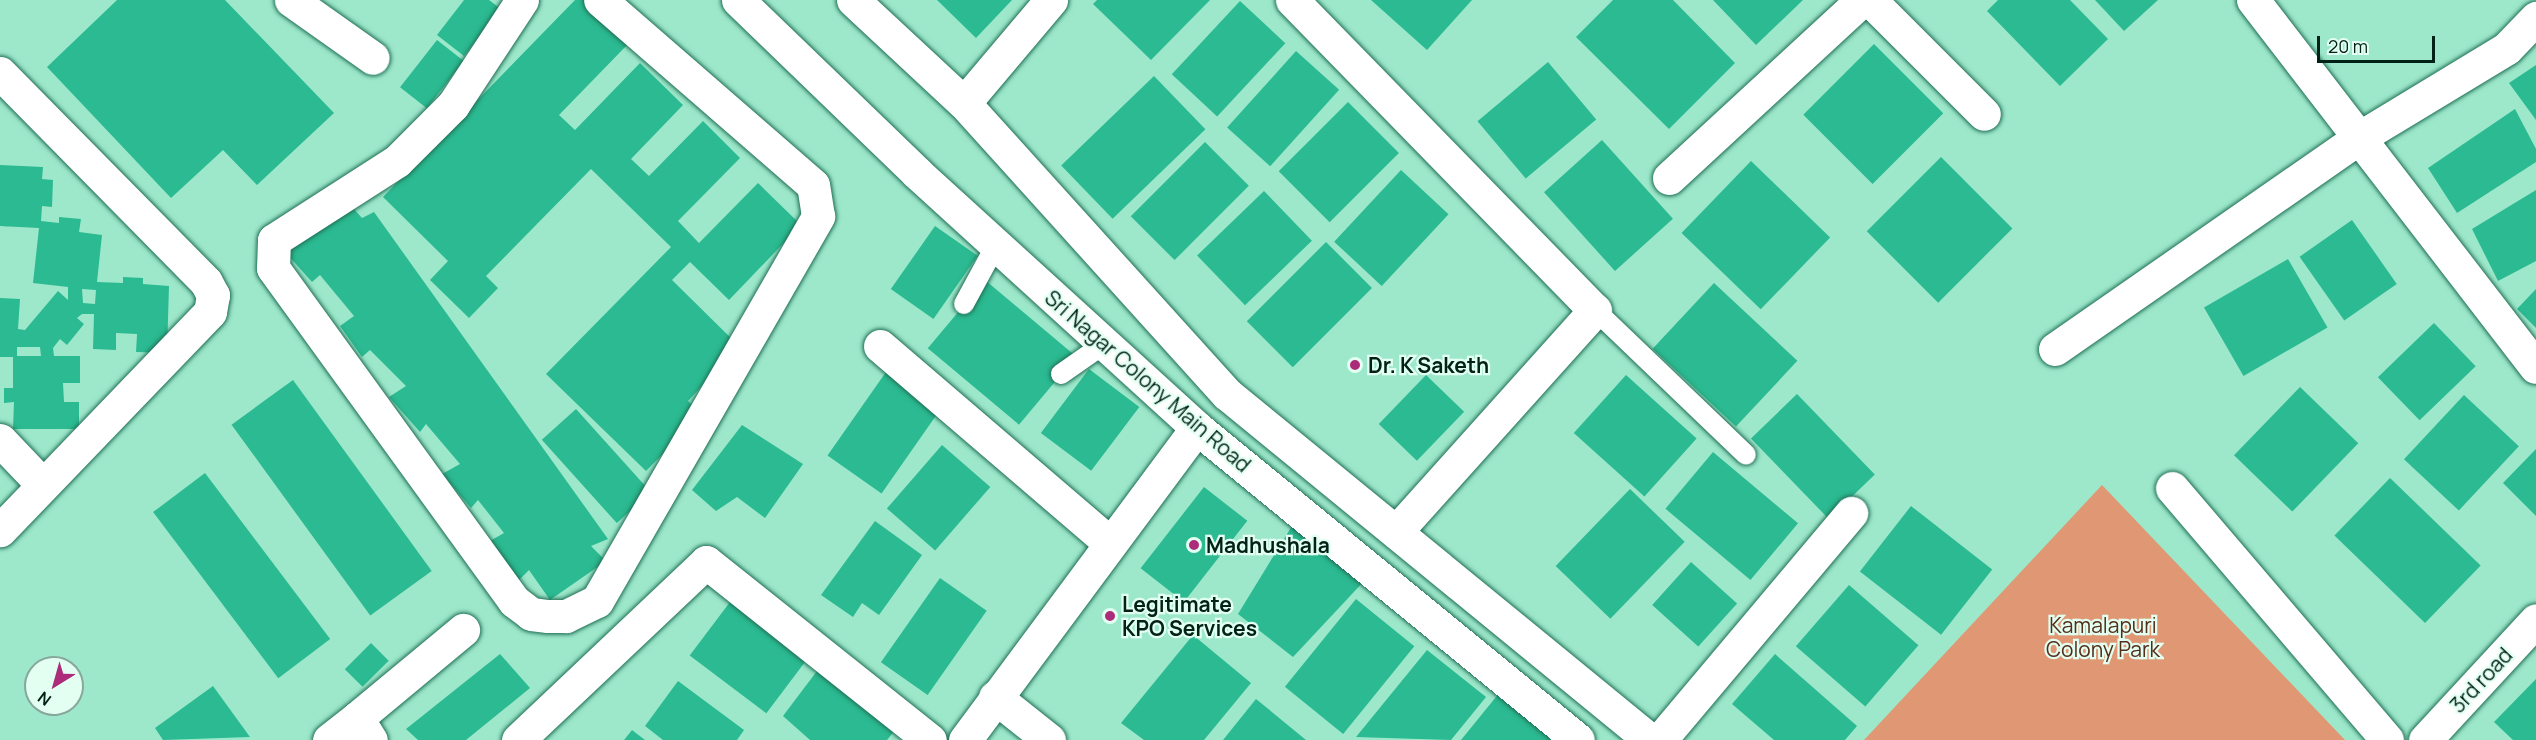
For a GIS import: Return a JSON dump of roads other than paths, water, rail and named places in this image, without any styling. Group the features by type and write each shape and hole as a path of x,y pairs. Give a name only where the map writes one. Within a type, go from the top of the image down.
{"street":[{"path":"291,0 373,58"},
{"path":"522,0 453,105 397,162 274,240 273,268 514,602 531,614 566,616 597,601 818,216 813,185 600,0"},
{"name":"Sri Nagar Colony Main Road","path":"738,0 996,245 1197,428 1578,740"},
{"name":"Sri Nagar Colony Main Road","path":"853,0 964,103 1227,393 1650,740"},
{"path":"964,103 1051,0"},
{"path":"1292,0 1595,310 1396,532"},
{"path":"1669,178 1862,0"},
{"path":"1870,0 1984,114"},
{"path":"2253,0 2357,139 2536,367"},
{"path":"2055,350 2357,139 2507,48 2536,18"},
{"path":"0,73 206,282 213,295 210,312 0,530"},
{"path":"880,346 1110,543"},
{"path":"965,740 1197,428"},
{"path":"0,440 43,485"},
{"path":"2172,488 2388,740"},
{"path":"1660,740 1851,513"},
{"path":"518,740 706,562 930,740"},
{"name":"3rd road","path":"2425,740 2536,620"},
{"path":"329,740 364,729 463,630"},
{"path":"995,697 1049,740"}],"lane":[{"path":"964,304 996,245"},
{"path":"1595,310 1746,455"},
{"path":"1060,374 1104,344"}],"place":[{"name":"Dr. K Saketh","path":"1355,365"},
{"name":"Madhushala","path":"1194,545"},
{"name":"Legitimate KPO Services","path":"1110,616"}],"park label":[{"name":"Kamalapuri Colony Park","path":"2103,637"}]}
